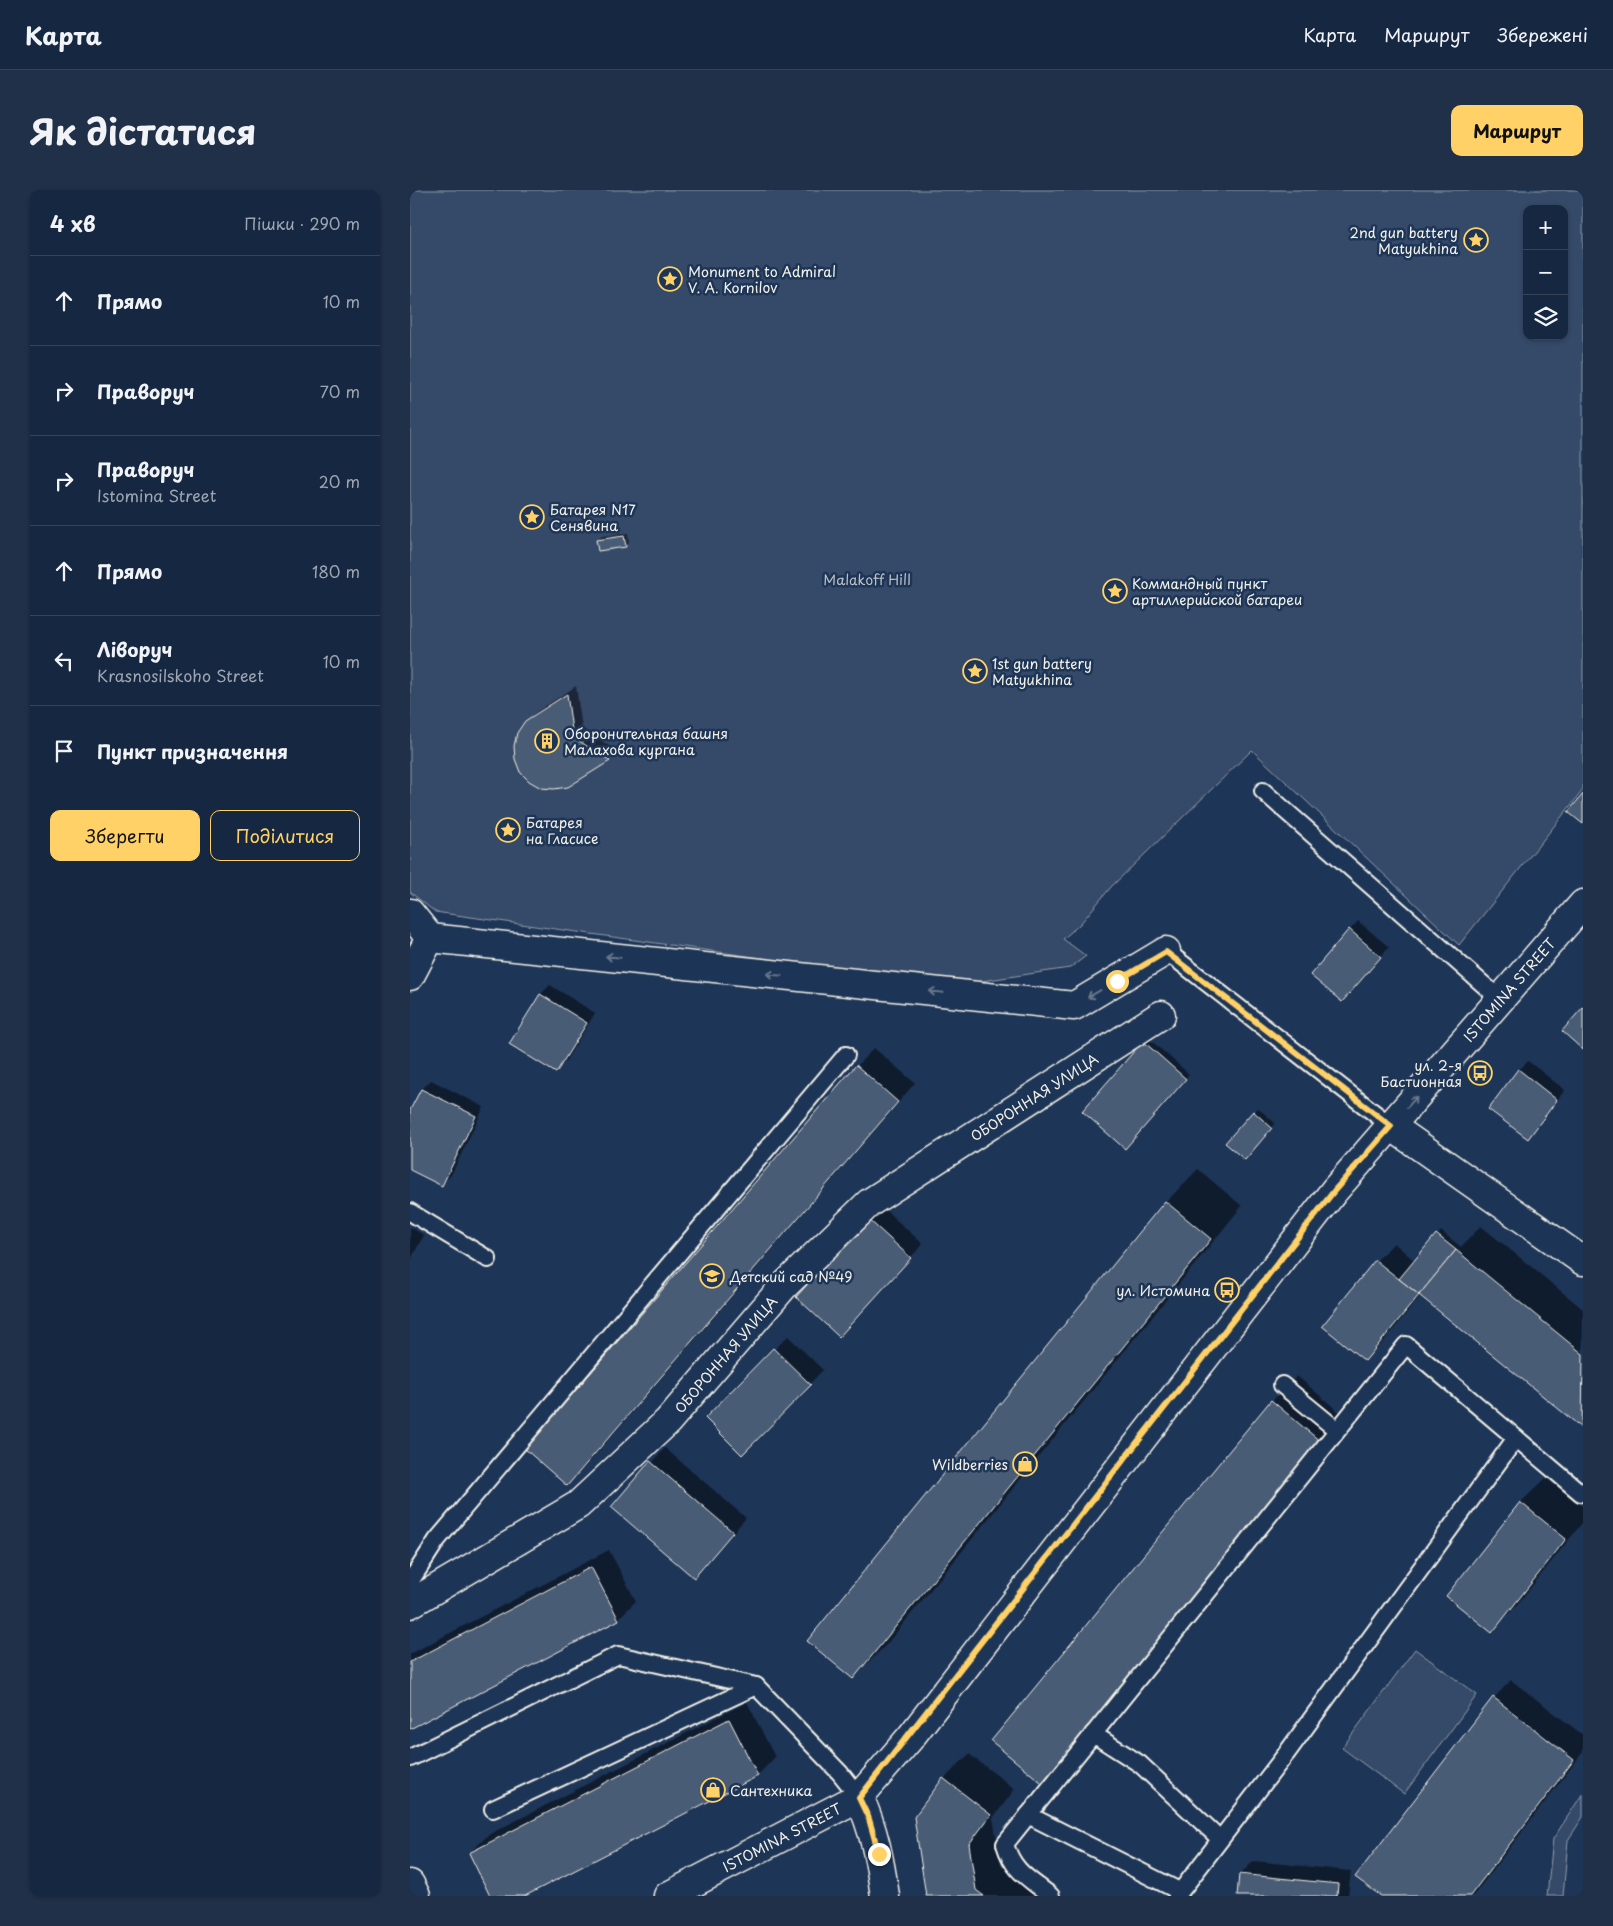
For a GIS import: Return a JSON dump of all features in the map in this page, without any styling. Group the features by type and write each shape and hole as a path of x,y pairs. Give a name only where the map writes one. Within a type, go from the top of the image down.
{"street":[{"name":"ISTOMINA STREET","path":"668,1896 859,1798 910,1738 1331,1195 1583,904"},
{"path":"410,913 430,938 1074,1006 1166,952"},
{"path":"410,976 430,938"},
{"name":"ОБОРОННАЯ УЛИЦА","path":"410,1604 578,1505 668,1421 784,1286 869,1203 1161,1015"},
{"path":"1391,1126 1583,1261"},
{"path":"859,1798 869,1819 879,1854 885,1896"},
{"path":"410,1884 416,1896"}],"lane":[{"path":"1263,791 1501,1000"},
{"path":"1166,952 1391,1126"},
{"path":"410,1582 437,1540 846,1055"},
{"path":"410,1212 488,1259"},
{"path":"1051,1896 1019,1871 1009,1860 1005,1844 1406,1346 1580,1494 1583,1492"},
{"path":"1282,1385 1337,1430"},
{"path":"1028,1816 1178,1894 1286,1754 1516,1438"},
{"path":"410,1758 618,1655 756,1686 840,1773 859,1798"},
{"path":"493,1809 756,1686"},
{"path":"1093,1734 1140,1764 1220,1838"}],"green space":[{"name":"Malakoff Hill","path":"410,190 1583,190 1583,790 1459,945 1252,750 1111,887 1080,924 1063,939 1086,956 1070,968 954,985 435,912 410,892"},
{"path":"1415,1649 1477,1695 1404,1794 1342,1748"},
{"path":"1583,1793 1583,1817 1568,1840 1563,1896 1547,1896 1553,1839"}],"building":[{"path":"624,536 626,547 598,551 596,540"},
{"name":"Оборонительная башня Малахова кургана","path":"567,694 573,737 610,761 568,787 541,788 529,781 520,772 515,759 514,746 517,733 525,721"},
{"path":"1583,794 1583,824 1568,812"},
{"path":"1349,929 1381,957 1342,1002 1310,975"},
{"path":"540,994 587,1023 556,1073 509,1044"},
{"path":"1583,1007 1583,1050 1562,1031"},
{"path":"1143,1041 1186,1079 1125,1149 1082,1111"},
{"name":"Детский сад №49","path":"856,1065 898,1102 567,1486 525,1449"},
{"path":"1518,1069 1557,1100 1528,1139 1488,1109"},
{"path":"421,1089 476,1116 442,1186 410,1170 410,1110"},
{"path":"1253,1111 1272,1128 1245,1160 1225,1143"},
{"path":"1165,1201 1211,1239 853,1679 807,1641"},
{"path":"867,1218 911,1258 839,1337 796,1297"},
{"path":"1436,1234 1456,1250 1419,1295 1399,1279"},
{"path":"1456,1250 1583,1354 1582,1428 1419,1295"},
{"path":"1375,1260 1419,1295 1365,1361 1322,1326"},
{"path":"773,1348 811,1385 742,1455 705,1418"},
{"path":"1271,1400 1321,1442 1042,1783 991,1741"},
{"path":"650,1461 733,1532 694,1578 611,1507"},
{"path":"1520,1502 1566,1539 1492,1633 1446,1596"},
{"path":"591,1567 619,1620 410,1729 410,1662"},
{"path":"1493,1697 1574,1760 1470,1896 1381,1896 1355,1877"},
{"path":"729,1719 758,1776 525,1896 490,1896 469,1853"},
{"path":"943,1778 991,1815 969,1844 976,1890 984,1896 926,1896 914,1817"},
{"path":"1239,1874 1338,1884 1337,1896 1237,1896"}],"place":[{"name":"2nd gun battery Matyukhina","path":"1476,240"},
{"name":"Monument to Admiral V. A. Kornilov","path":"670,279"},
{"name":"Батарея N17 Сенявина","path":"532,517"},
{"name":"Коммандный пункт артиллерийской батареи","path":"1115,591"},
{"name":"1st gun battery Matyukhina","path":"975,671"},
{"name":"Оборонительная башня Малахова кургана","path":"547,741"},
{"name":"Батарея на Гласисе","path":"508,830"},
{"name":"ул. 2-я Бастионная","path":"1480,1073"},
{"name":"Детский сад №49","path":"712,1276"},
{"name":"ул. Истомина","path":"1227,1290"},
{"name":"Wildberries","path":"1025,1464"},
{"name":"Сантехника","path":"713,1790"}],"route":[{"path":"879,1854 869,1819 859,1798 1334,1191 1391,1126 1166,952 1117,981"}]}
